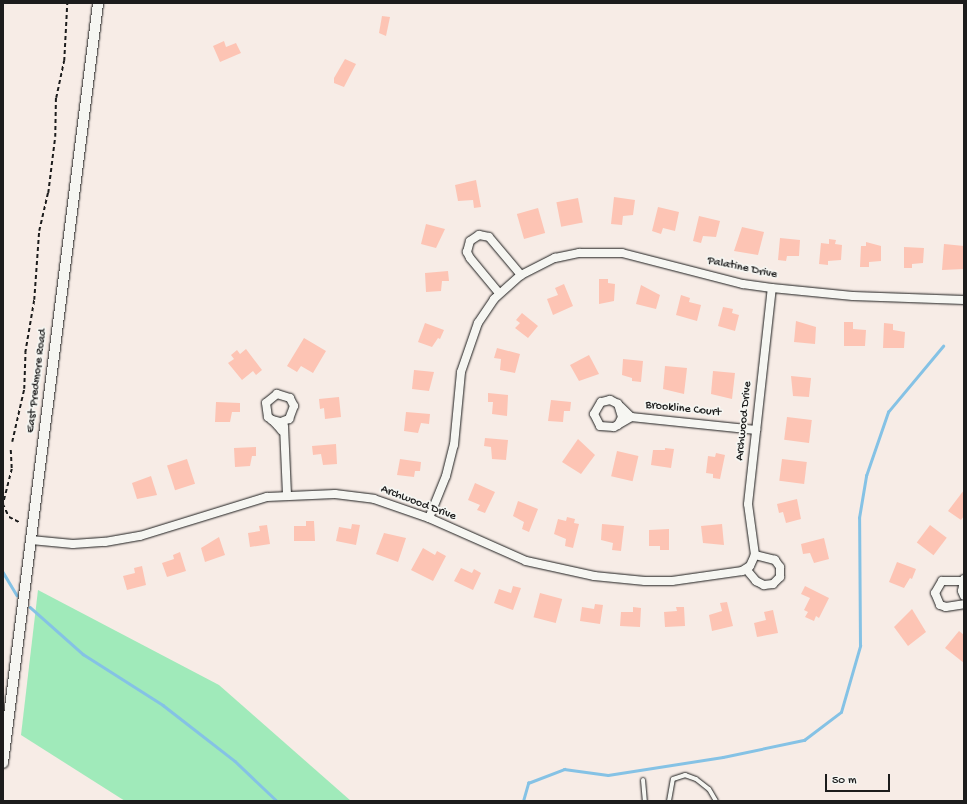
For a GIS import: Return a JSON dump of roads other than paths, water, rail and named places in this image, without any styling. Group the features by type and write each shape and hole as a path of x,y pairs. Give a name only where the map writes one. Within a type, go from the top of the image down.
{"street":[{"name":"East Predmore Road","path":"3,763 98,3"},
{"path":"500,293 470,258 467,252 470,241 479,235 490,237 521,275"},
{"name":"Palatine Drive","path":"429,518 446,476 454,445 465,354 478,323 500,293 521,275 556,258 600,252 622,253 743,284 772,288 853,296 964,300"},
{"name":"Archwood Drive","path":"755,555 748,504 772,288"},
{"path":"282,431 266,412 266,403 272,396 282,394 290,398 294,406 282,431 287,495"},
{"name":"Brookline Court","path":"631,417 614,401 605,400 597,405 594,414 600,426 609,428 618,425 631,417 756,430"},
{"path":"618,425 622,417 621,407"},
{"path":"272,420 280,422 289,419"},
{"name":"Archwood Drive","path":"31,540 73,544 123,540 245,502 287,495 335,494 374,499 429,518 526,561 594,576 644,581 672,581 746,569"},
{"path":"755,555 775,560 780,567 780,577 773,584 764,586 756,581 746,569 752,563 755,555"},
{"path":"964,596 964,580 942,581 935,594 940,605 946,607 964,604"}],"lane":[{"path":"669,801 674,779 685,775 696,779 709,789 716,801"},
{"path":"643,780 645,801"}],"waterway":[{"path":"523,801 528,783 564,769 608,775 723,757 804,740 841,712 860,646 859,518 866,476 888,412 943,346"},
{"path":"3,572 17,595"},
{"path":"30,607 83,654 163,705 235,761 277,801"}]}
